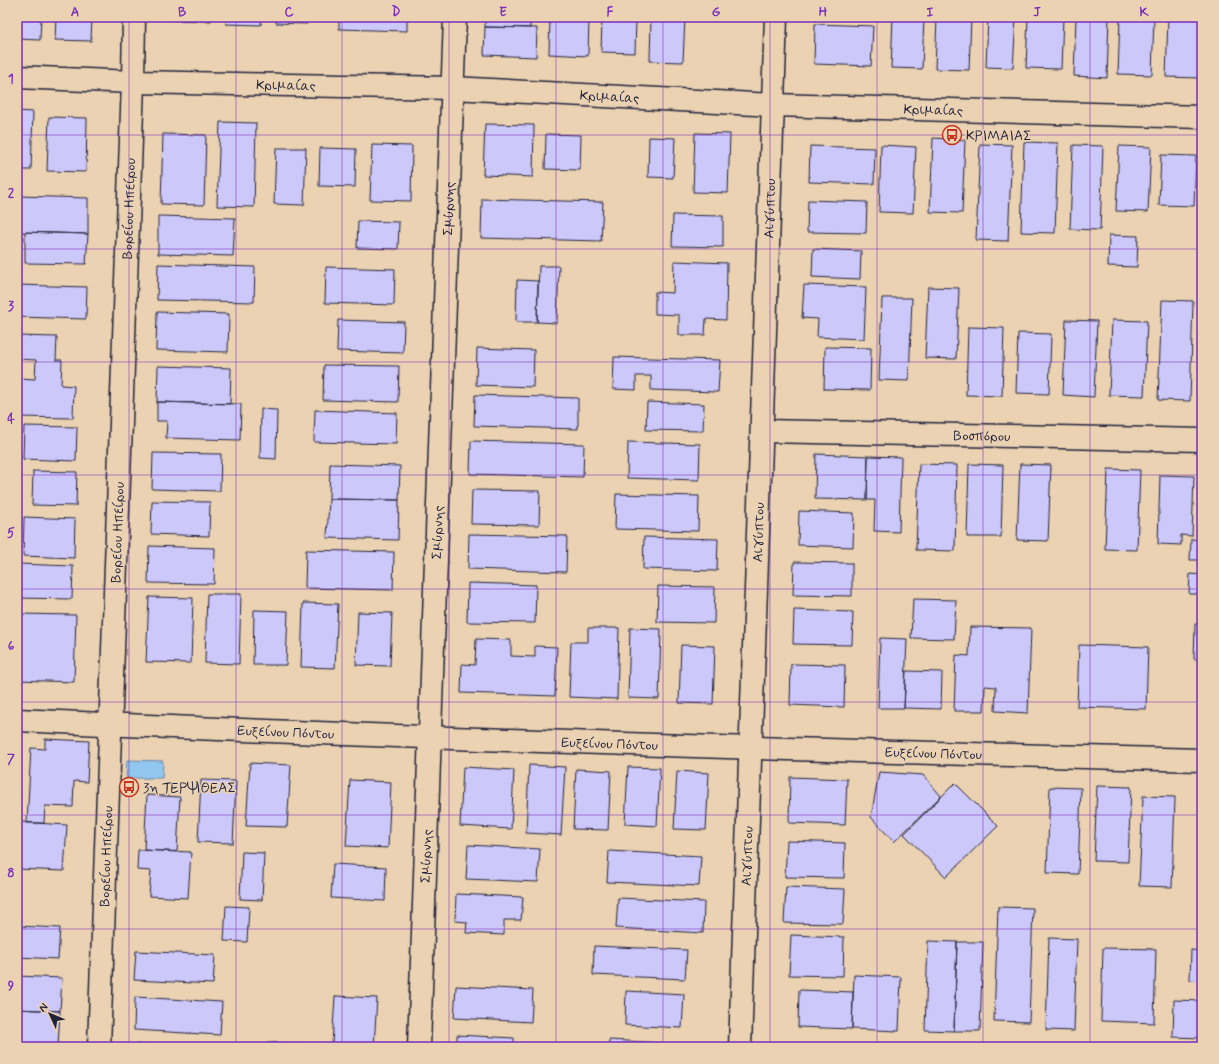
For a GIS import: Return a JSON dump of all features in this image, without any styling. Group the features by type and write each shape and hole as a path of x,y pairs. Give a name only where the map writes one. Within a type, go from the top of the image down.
{"street":[{"name":"Βορείου Ηπείρου","path":"100,1047 134,17"},
{"name":"Σμύρνης","path":"419,1047 455,17"},
{"name":"Αιγύπτου","path":"740,1047 776,17"},
{"name":"Κριμαίας","path":"17,77 132,82 453,88 773,105 1202,117"},
{"name":"Βοσπόρου","path":"762,431 1202,440"},
{"name":"Ευξείνου Πόντου","path":"17,720 430,737 750,748 1202,760"}],"water":[{"path":"127,760 163,761 162,778 126,778"}],"building":[{"path":"17,17 41,17 40,40 17,39"},
{"path":"56,17 92,17 91,41 55,40"},
{"path":"171,17 211,17 211,21 170,20"},
{"path":"227,17 262,17 261,25 226,24"},
{"path":"276,17 307,17 307,24 276,23"},
{"path":"339,17 407,17 407,31 339,29"},
{"path":"485,17 530,17 530,28 485,27"},
{"path":"550,17 589,17 588,56 549,54"},
{"path":"651,17 685,17 683,62 650,61"},
{"path":"893,17 924,17 922,69 891,68"},
{"path":"937,17 971,17 969,70 935,69"},
{"path":"988,17 1016,17 1013,68 986,67"},
{"path":"1028,17 1063,17 1061,69 1026,68"},
{"path":"1076,17 1109,17 1107,78 1074,76"},
{"path":"1120,17 1154,17 1152,75 1118,74"},
{"path":"1168,17 1202,17 1201,78 1166,77"},
{"path":"602,18 636,19 635,53 601,52"},
{"path":"815,24 873,26 871,66 814,64"},
{"path":"485,27 537,28 536,57 484,55"},
{"path":"17,111 33,112 31,170 17,170"},
{"path":"49,117 87,118 86,172 47,171"},
{"path":"220,122 256,123 254,207 217,206"},
{"path":"485,124 534,125 533,177 483,175"},
{"path":"695,133 730,134 728,193 693,192"},
{"path":"163,134 206,135 204,205 161,204"},
{"path":"546,134 581,135 580,170 545,169"},
{"path":"649,137 675,138 673,178 648,177"},
{"path":"933,138 965,140 962,213 930,212"},
{"path":"1024,142 1058,143 1055,233 1021,232"},
{"path":"980,144 1012,145 1008,241 976,240"},
{"path":"372,145 412,146 411,201 370,200"},
{"path":"881,145 916,147 913,213 879,212"},
{"path":"1073,145 1103,146 1100,230 1070,229"},
{"path":"810,146 875,148 874,184 809,182"},
{"path":"1119,146 1151,147 1148,212 1116,211"},
{"path":"276,148 306,148 304,205 274,204"},
{"path":"320,148 356,149 355,187 319,186"},
{"path":"1161,155 1196,156 1194,206 1159,205"},
{"path":"17,196 88,198 88,234 17,232"},
{"path":"482,199 603,202 601,241 481,238"},
{"path":"808,200 867,202 866,233 807,232"},
{"path":"673,215 723,216 723,247 672,246"},
{"path":"158,216 235,218 233,256 158,254"},
{"path":"358,221 399,222 398,249 357,248"},
{"path":"25,232 88,234 86,264 25,263"},
{"path":"1109,235 1138,236 1137,267 1108,266"},
{"path":"813,249 861,251 860,279 812,277"},
{"path":"674,261 727,263 726,320 706,319 705,335 679,335 679,315 655,314 655,292 673,293"},
{"path":"158,264 255,267 254,302 157,300"},
{"path":"539,266 559,266 557,323 537,322"},
{"path":"326,267 395,269 394,305 325,303"},
{"path":"517,280 538,281 537,322 516,322"},
{"path":"17,285 87,287 86,319 17,317"},
{"path":"804,285 866,287 864,339 817,337 818,319 802,318"},
{"path":"928,287 959,288 956,359 925,358"},
{"path":"882,298 912,298 909,381 879,380"},
{"path":"1162,300 1193,301 1190,401 1158,400"},
{"path":"157,312 229,314 228,352 156,350"},
{"path":"338,320 404,322 403,353 337,351"},
{"path":"1066,320 1097,321 1094,397 1063,395"},
{"path":"1112,320 1147,321 1144,396 1109,395"},
{"path":"968,327 1004,328 1002,396 966,395"},
{"path":"1018,333 1051,334 1049,394 1016,393"},
{"path":"17,336 57,337 56,360 62,360 61,385 74,386 73,418 17,417 17,378 35,379 36,360 17,359"},
{"path":"825,347 871,348 870,390 824,389"},
{"path":"477,348 534,350 533,387 476,385"},
{"path":"614,357 720,360 718,392 651,390 651,376 636,376 636,390 613,389"},
{"path":"324,365 399,366 398,402 323,400"},
{"path":"158,366 231,368 230,404 157,402"},
{"path":"475,395 578,398 578,429 474,426"},
{"path":"157,402 241,404 240,440 166,438 167,421 157,421"},
{"path":"647,402 704,404 703,431 646,430"},
{"path":"261,409 277,410 276,459 260,458"},
{"path":"315,410 397,413 396,444 314,442"},
{"path":"24,426 77,427 76,461 23,459"},
{"path":"471,441 584,444 583,477 470,474"},
{"path":"628,442 700,444 699,480 627,478"},
{"path":"153,453 221,454 220,491 152,489"},
{"path":"816,454 868,456 867,500 815,499"},
{"path":"868,456 901,457 899,532 874,531 875,500 867,500"},
{"path":"330,464 400,466 399,500 329,499"},
{"path":"919,464 957,465 955,551 916,550"},
{"path":"969,464 1003,465 1001,537 967,537"},
{"path":"1020,464 1051,465 1048,541 1017,540"},
{"path":"1108,469 1140,470 1137,550 1105,549"},
{"path":"33,471 77,472 76,506 32,505"},
{"path":"1160,475 1194,476 1192,536 1181,535 1181,545 1158,544"},
{"path":"472,490 540,491 539,525 471,524"},
{"path":"616,494 699,496 698,531 615,529"},
{"path":"329,499 399,500 398,540 327,538"},
{"path":"152,501 210,502 209,536 151,534"},
{"path":"799,511 854,513 853,547 798,545"},
{"path":"24,517 75,519 74,558 23,556"},
{"path":"469,534 567,536 566,572 468,569"},
{"path":"644,537 718,539 717,571 643,569"},
{"path":"1191,539 1202,540 1202,560 1190,560"},
{"path":"149,546 215,548 214,584 148,583"},
{"path":"306,550 394,552 393,590 305,588"},
{"path":"794,562 852,563 852,596 793,595"},
{"path":"17,564 73,566 72,599 17,598"},
{"path":"1190,574 1202,575 1202,594 1189,594"},
{"path":"468,583 536,585 535,623 467,622"},
{"path":"658,586 715,587 714,623 657,622"},
{"path":"207,594 241,594 239,664 205,663"},
{"path":"149,597 193,598 191,663 146,662"},
{"path":"913,599 956,600 954,639 911,638"},
{"path":"303,603 338,604 335,668 301,667"},
{"path":"254,610 288,611 286,665 253,665"},
{"path":"794,610 853,612 852,645 793,644"},
{"path":"358,612 392,613 390,666 356,665"},
{"path":"17,614 76,615 74,682 17,680"},
{"path":"1195,624 1202,624 1202,659 1194,659"},
{"path":"970,627 1031,628 1028,713 995,711 996,687 985,686 984,711 954,711 956,655 969,656"},
{"path":"588,628 619,628 617,699 569,697 571,642 588,642"},
{"path":"630,628 661,629 659,699 628,698"},
{"path":"880,638 907,639 904,708 878,708"},
{"path":"476,639 511,640 511,656 535,657 535,646 557,647 555,696 461,693 462,664 475,665"},
{"path":"681,645 715,646 713,704 679,703"},
{"path":"1079,645 1148,647 1146,709 1077,707"},
{"path":"791,664 845,665 844,707 790,705"},
{"path":"906,671 942,672 941,709 904,708"},
{"path":"45,739 89,741 87,782 74,781 73,807 45,806 44,823 27,823 31,748 45,749"},
{"path":"250,763 291,765 287,827 246,826"},
{"path":"529,765 565,767 561,835 526,833"},
{"path":"463,767 514,770 511,829 460,826"},
{"path":"628,767 660,768 657,826 625,824"},
{"path":"576,769 611,771 608,830 573,829"},
{"path":"677,771 709,773 706,830 674,829"},
{"path":"879,772 923,775 941,796 894,842 871,817"},
{"path":"790,777 847,779 845,825 789,823"},
{"path":"201,780 236,781 233,843 198,842"},
{"path":"350,780 391,782 388,848 346,846"},
{"path":"955,783 998,826 946,877 904,834"},
{"path":"1097,786 1131,787 1128,862 1094,861"},
{"path":"1050,787 1081,788 1078,874 1047,873"},
{"path":"147,795 180,797 177,852 144,850"},
{"path":"1202,795 1202,872 1199,872"},
{"path":"1143,796 1175,797 1172,887 1139,886"},
{"path":"20,822 67,825 64,871 17,869 17,841 19,841"},
{"path":"787,841 845,843 844,878 785,877"},
{"path":"468,845 540,849 538,882 466,879"},
{"path":"138,850 191,852 188,898 149,896 151,871 137,870"},
{"path":"609,851 701,856 699,886 607,882"},
{"path":"242,852 264,853 262,900 240,899"},
{"path":"333,864 386,867 385,901 331,898"},
{"path":"786,887 845,889 843,924 784,923"},
{"path":"456,894 523,897 521,920 504,920 504,935 466,933 467,922 455,921"},
{"path":"618,898 704,902 703,933 616,928"},
{"path":"226,906 249,907 247,942 224,941"},
{"path":"998,907 1033,908 1029,1022 994,1021"},
{"path":"17,926 60,928 58,959 17,957"},
{"path":"791,935 844,937 843,976 789,975"},
{"path":"1049,938 1077,939 1074,1031 1046,1030"},
{"path":"928,941 957,942 954,1031 925,1030"},
{"path":"957,942 983,942 980,1031 954,1031"},
{"path":"594,946 687,950 685,979 593,975"},
{"path":"1103,948 1156,949 1154,1023 1101,1021"},
{"path":"1191,950 1202,951 1202,981 1190,980"},
{"path":"136,951 215,955 213,984 134,980"},
{"path":"854,975 901,977 899,1031 852,1029"},
{"path":"17,976 62,978 60,1011 17,1009"},
{"path":"456,986 533,990 531,1022 454,1018"},
{"path":"799,990 853,992 852,1029 798,1027"},
{"path":"626,991 684,994 682,1028 625,1025"},
{"path":"335,996 377,998 374,1046 332,1044"},
{"path":"135,997 222,1002 220,1035 134,1030"},
{"path":"1174,1000 1202,1001 1202,1038 1173,1037"},
{"path":"17,1009 60,1011 58,1047 17,1047"},
{"path":"457,1035 514,1038 514,1047 457,1047"},
{"path":"609,1040 679,1044 679,1047 609,1047"},
{"path":"268,1042 313,1044 313,1047 267,1047"},
{"path":"132,1044 185,1047 132,1047"},
{"path":"322,1044 332,1044 374,1046 321,1047"}],"place":[{"name":"ΚΡΙΜΑΙΑΣ","path":"952,135"},
{"name":"3η ΤΕΡΨΙΘΕΑΣ","path":"129,787"}]}
